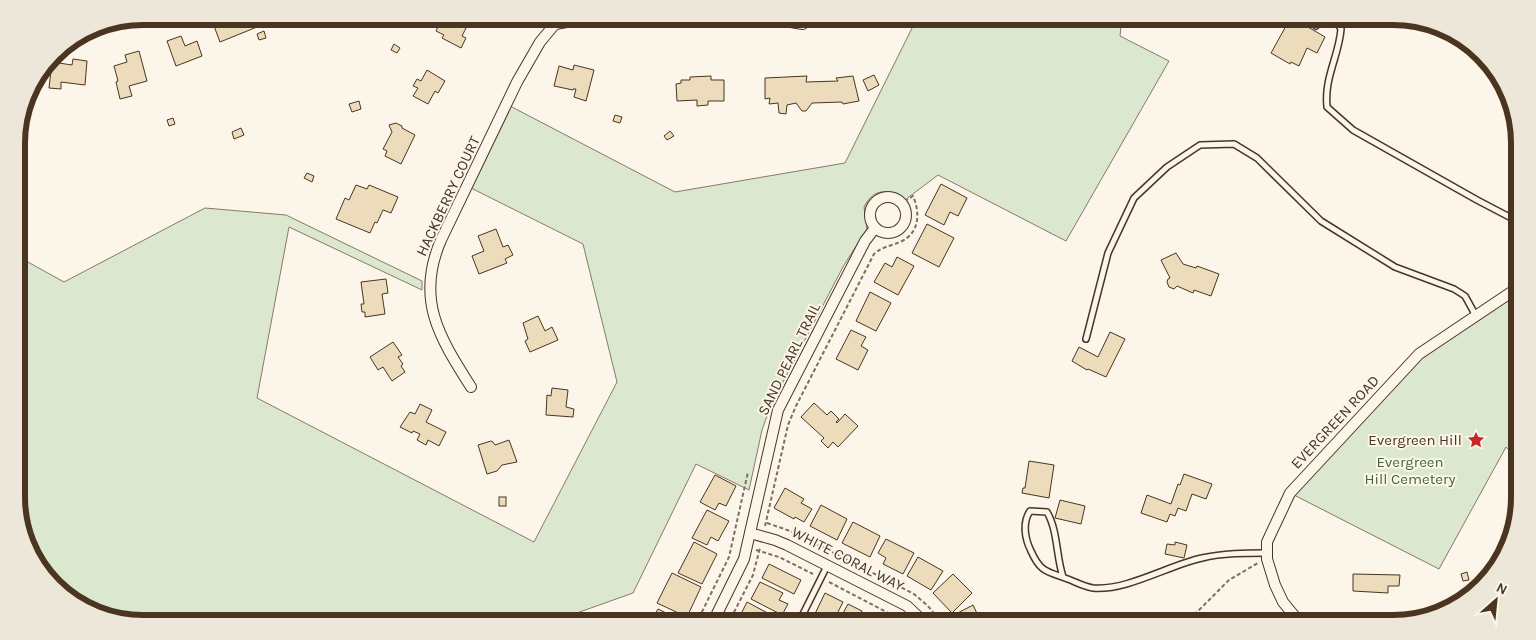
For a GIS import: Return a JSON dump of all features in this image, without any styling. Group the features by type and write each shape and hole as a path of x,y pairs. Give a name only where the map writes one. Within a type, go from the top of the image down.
{"street":[{"name":"HACKBERRY COURT","path":"471,387 445,346 435,322 430,296 432,265 441,240 516,82 540,42 554,25"},
{"path":"888,197 894,198 902,204 905,217 901,227 886,232 875,228 870,211 877,200 888,197"},
{"name":"SAND PEARL TRAIL","path":"717,615 739,571 750,533 778,410 865,241 875,228"},
{"name":"EVERGREEN ROAD","path":"1294,615 1283,602 1274,585 1267,556 1267,542 1290,493 1419,354 1511,292"},
{"name":"WHITE CORAL WAY","path":"750,533 787,544 907,606 916,615"}],"lane":[{"path":"1339,25 1341,29 1329,74 1326,94 1327,107 1353,130 1511,218"},
{"path":"1086,339 1108,253 1134,198 1167,167 1200,145 1234,144 1258,158 1321,221 1395,266 1454,289 1464,296 1476,316"},
{"path":"1063,577 1051,519 1047,512 1030,511 1026,517 1025,532 1029,547 1037,564 1048,572 1091,588 1111,588 1203,558 1236,554 1267,556"},
{"path":"802,615 827,565"}],"path":[{"path":"733,615 753,575 788,425 874,254 880,249 910,236 915,228 918,214 913,196 902,204"},
{"path":"700,615 729,556 748,472"},
{"path":"766,523 793,532 914,594 936,615"},
{"path":"1194,615 1229,580 1267,556"}],"green space":[{"path":"914,25 1121,25 1120,36 1169,61 1066,241 938,175 905,200 888,192 877,193 872,196 864,207 867,229 844,265 771,405 762,430 749,490 696,464 633,593 574,615 128,614 105,609 71,591 49,569 34,542 29,528 25,497 25,260 64,282 205,208 286,215 422,281 422,290 289,227 257,398 534,542 617,382 583,244 471,188 510,106 675,192 845,163"},
{"name":"Evergreen Hill Cemetery","path":"1511,292 1511,452 1506,447 1439,569 1290,493 1419,354"}],"building":[{"path":"256,25 257,27 220,42 214,26"},
{"path":"439,25 468,25 462,36 466,38 461,48 442,38 444,35 436,31"},
{"path":"1287,25 1305,25 1325,37 1317,53 1307,48 1299,66 1291,62 1290,64 1271,53"},
{"path":"264,31 266,38 259,40 257,34"},
{"path":"181,36 185,46 197,41 202,56 176,66 167,41"},
{"path":"394,44 400,48 397,53 391,50"},
{"path":"139,51 147,81 129,86 132,96 120,99 114,66 127,62 125,55"},
{"path":"73,59 87,61 85,85 61,82 61,89 49,88 51,69 57,63 72,65"},
{"path":"574,65 594,70 586,101 574,97 576,89 554,86 559,66 573,70"},
{"path":"427,70 445,81 438,93 435,91 428,104 413,96 418,88 413,86 417,79 421,81"},
{"path":"874,75 879,85 868,91 863,80"},
{"path":"711,76 711,80 724,80 724,101 708,101 708,105 697,106 697,100 677,101 676,84 681,83 681,80 690,80 690,77"},
{"path":"807,76 806,82 838,81 836,78 853,76 859,101 843,104 842,102 812,103 806,111 802,111 796,103 787,105 786,114 779,113 778,103 769,104 770,98 765,99 765,78"},
{"path":"359,101 361,109 352,112 349,104"},
{"path":"615,115 622,117 620,123 613,121"},
{"path":"173,118 175,124 169,126 167,120"},
{"path":"396,123 415,135 401,164 385,156 387,151 383,149 392,132 389,125"},
{"path":"241,128 244,135 234,139 232,132"},
{"path":"670,131 674,136 667,140 664,136"},
{"path":"307,173 314,176 312,182 304,178"},
{"path":"941,184 967,198 958,216 950,212 944,225 925,215"},
{"path":"356,185 367,189 369,185 398,197 391,213 383,210 370,233 336,219 345,198 349,200"},
{"path":"927,224 954,238 939,267 912,253"},
{"path":"496,229 503,247 508,245 513,255 505,259 507,263 479,274 472,256 484,251 478,236"},
{"path":"1176,253 1183,264 1196,268 1197,266 1219,274 1211,296 1194,290 1193,293 1177,286 1174,289 1169,287 1167,282 1170,278 1161,260"},
{"path":"897,257 914,266 898,295 874,282 885,263 892,267"},
{"path":"386,279 388,293 382,294 385,314 365,317 361,304 364,304 361,282"},
{"path":"870,292 891,303 876,331 856,321"},
{"path":"538,316 545,331 552,327 558,340 530,352 525,341 528,339 523,323"},
{"path":"851,330 866,337 861,346 868,350 858,370 836,359"},
{"path":"1110,332 1125,339 1106,377 1087,370 1072,361 1079,347 1098,357"},
{"path":"393,342 402,355 398,357 403,364 401,366 405,372 392,381 383,367 378,370 370,357"},
{"path":"552,388 568,390 566,407 574,409 573,417 546,415 547,395 551,396"},
{"path":"814,403 827,415 831,411 839,419 837,423 845,414 858,426 838,447 833,442 828,448 821,441 824,438 801,417"},
{"path":"420,404 432,410 426,422 446,432 439,446 428,440 426,445 417,440 420,434 413,431 412,433 400,427 410,412 415,414"},
{"path":"509,440 517,462 502,465 497,471 487,474 478,445 491,441 495,445"},
{"path":"1029,461 1054,465 1049,498 1022,493 1023,488 1025,488"},
{"path":"1184,474 1212,484 1206,499 1192,494 1186,511 1178,508 1175,516 1170,514 1167,522 1141,513 1147,495 1171,504 1178,484 1180,485"},
{"path":"715,475 736,486 726,506 719,503 715,510 700,502"},
{"path":"785,488 804,499 801,503 812,509 804,522 795,517 794,519 774,508"},
{"path":"499,497 506,497 506,506 499,506"},
{"path":"1060,500 1085,506 1081,524 1055,518"},
{"path":"821,505 847,519 837,540 810,526"},
{"path":"707,510 729,521 718,541 711,537 707,545 692,538"},
{"path":"853,522 880,536 870,557 842,543"},
{"path":"886,539 914,553 903,574 883,564 886,558 878,553"},
{"path":"694,542 717,554 702,584 678,573"},
{"path":"1175,542 1187,545 1184,558 1165,554 1167,544 1175,545"},
{"path":"918,557 943,571 931,590 907,576"},
{"path":"769,564 801,580 794,594 762,578"},
{"path":"1467,572 1469,580 1463,581 1461,574"},
{"path":"672,573 701,587 688,615 683,615 657,603"},
{"path":"953,574 972,593 952,613 933,593"},
{"path":"1353,574 1400,575 1399,586 1388,586 1388,593 1353,591"},
{"path":"760,582 783,593 779,600 788,604 782,615 751,599"},
{"path":"825,593 843,602 836,615 814,615"},
{"path":"747,602 771,615 740,615"},
{"path":"848,604 862,611 860,615 842,615"},
{"path":"973,605 978,615 954,615"},
{"path":"658,609 670,615 655,615"}],"place":[{"name":"Evergreen Hill","path":"1476,440"}]}
